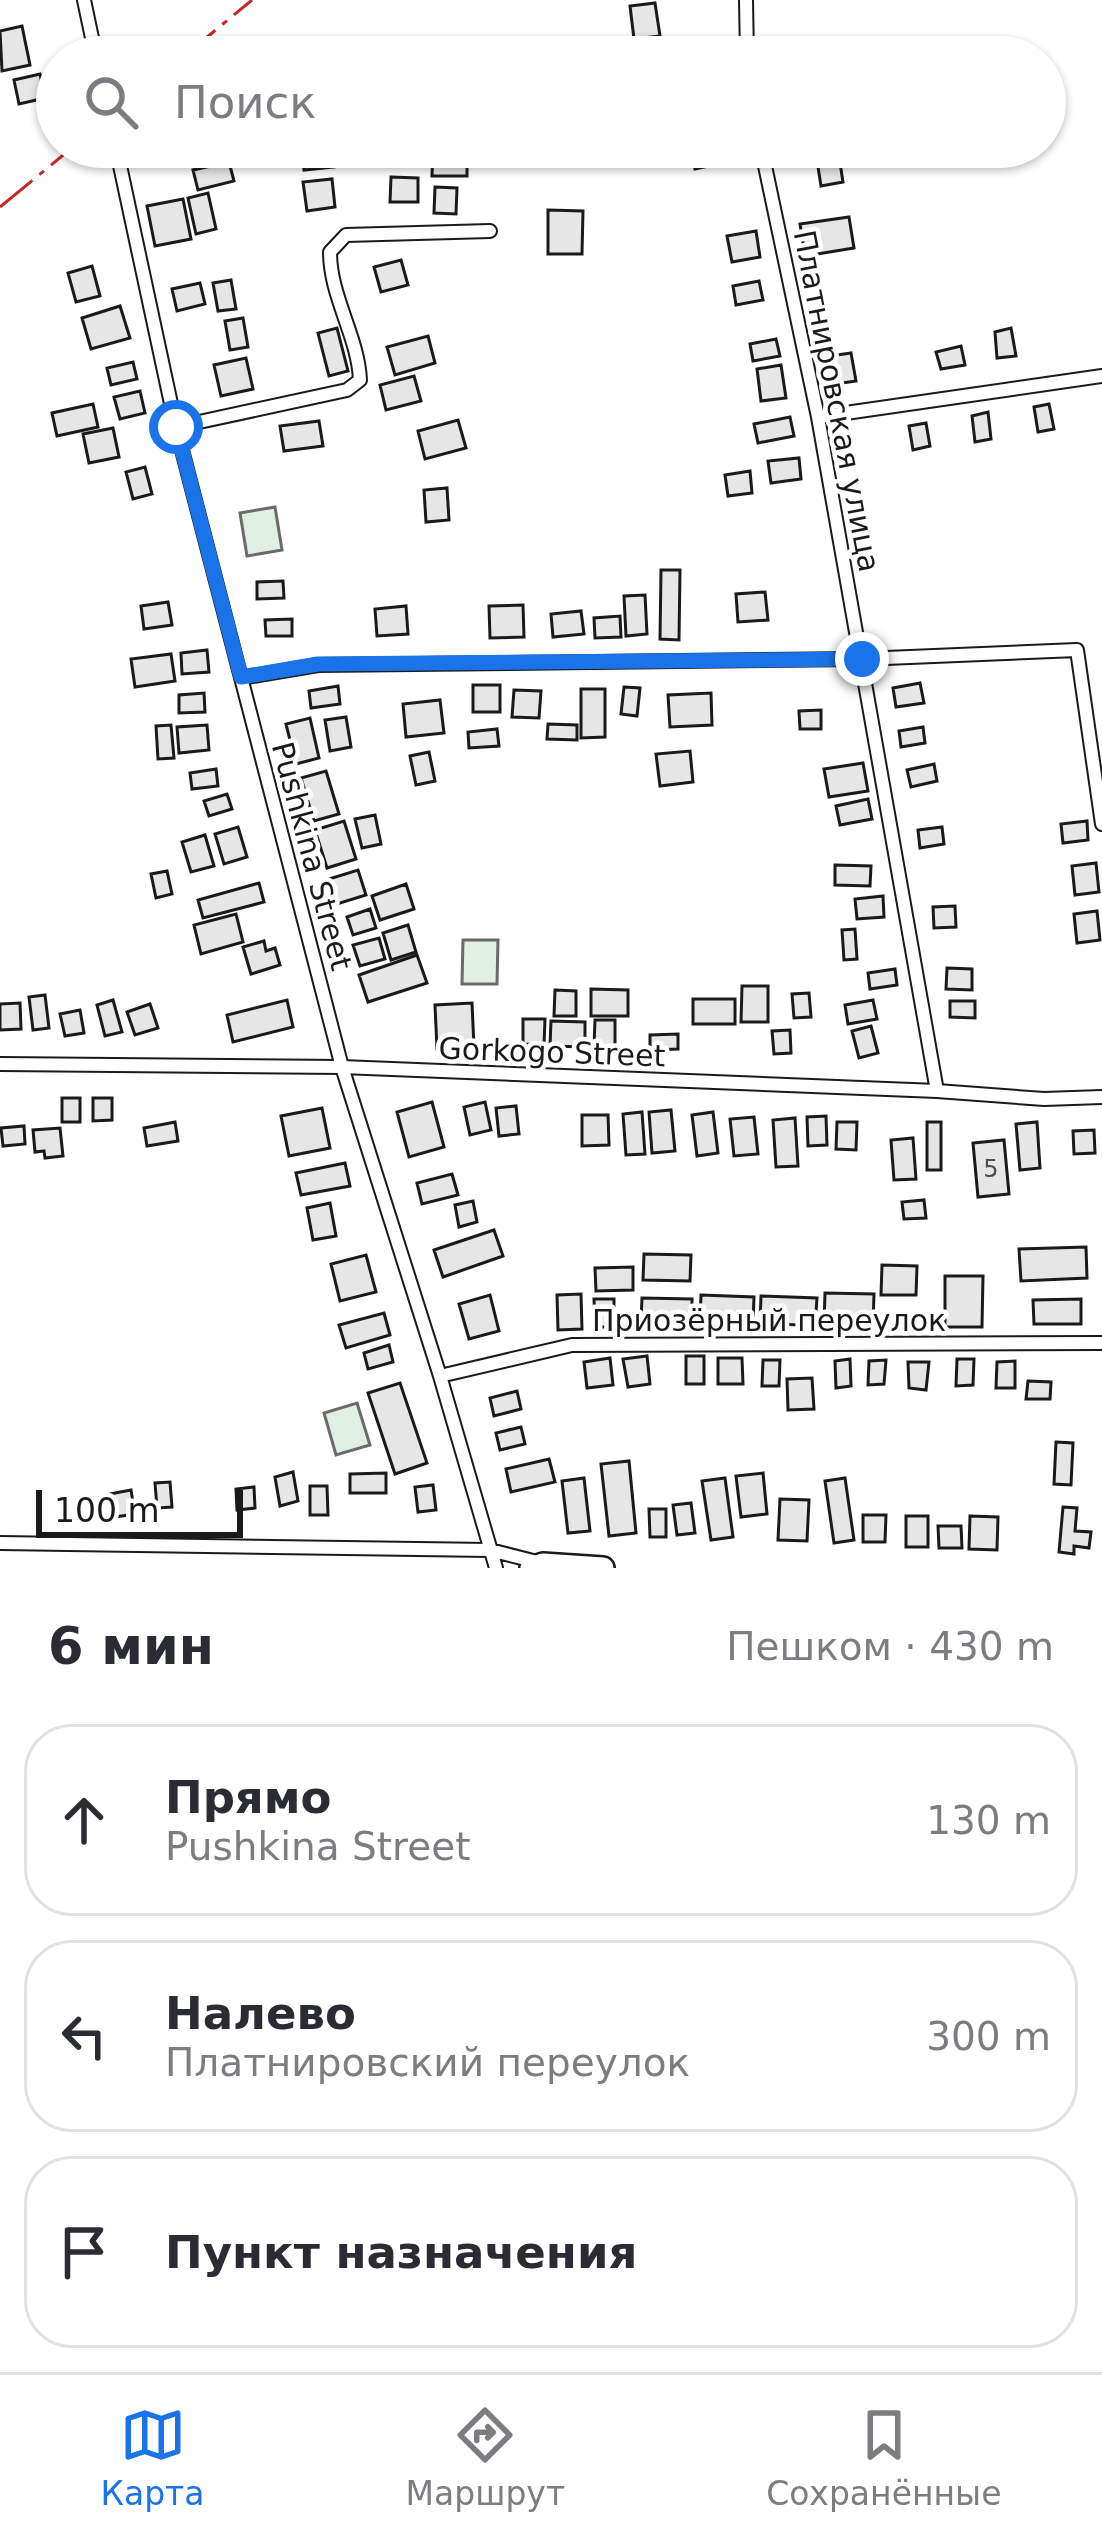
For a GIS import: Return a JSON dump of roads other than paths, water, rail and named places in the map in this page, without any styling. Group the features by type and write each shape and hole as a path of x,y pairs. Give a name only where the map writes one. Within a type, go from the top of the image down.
{"main road":[{"path":"537,1566 603,1568"}],"street":[{"path":"84,0 92,36"},
{"path":"746,0 747,36"},
{"name":"Pushkina Street","path":"120,168 176,427 342,1067 496,1568"},
{"name":"Платнировская улица","path":"765,168 818,416 937,1091"},
{"path":"176,427 347,390 360,380 359,361 330,272 330,252 346,235 490,231"},
{"path":"818,416 1102,376"},
{"path":"241,677 318,664 862,659 1077,650 1102,824"},
{"name":"Gorkogo Street","path":"0,1064 342,1067 1044,1099 1102,1097"},
{"name":"Приозёрный переулок","path":"440,1376 572,1345 1102,1343"},
{"path":"0,1543 490,1550 537,1566"}]}
